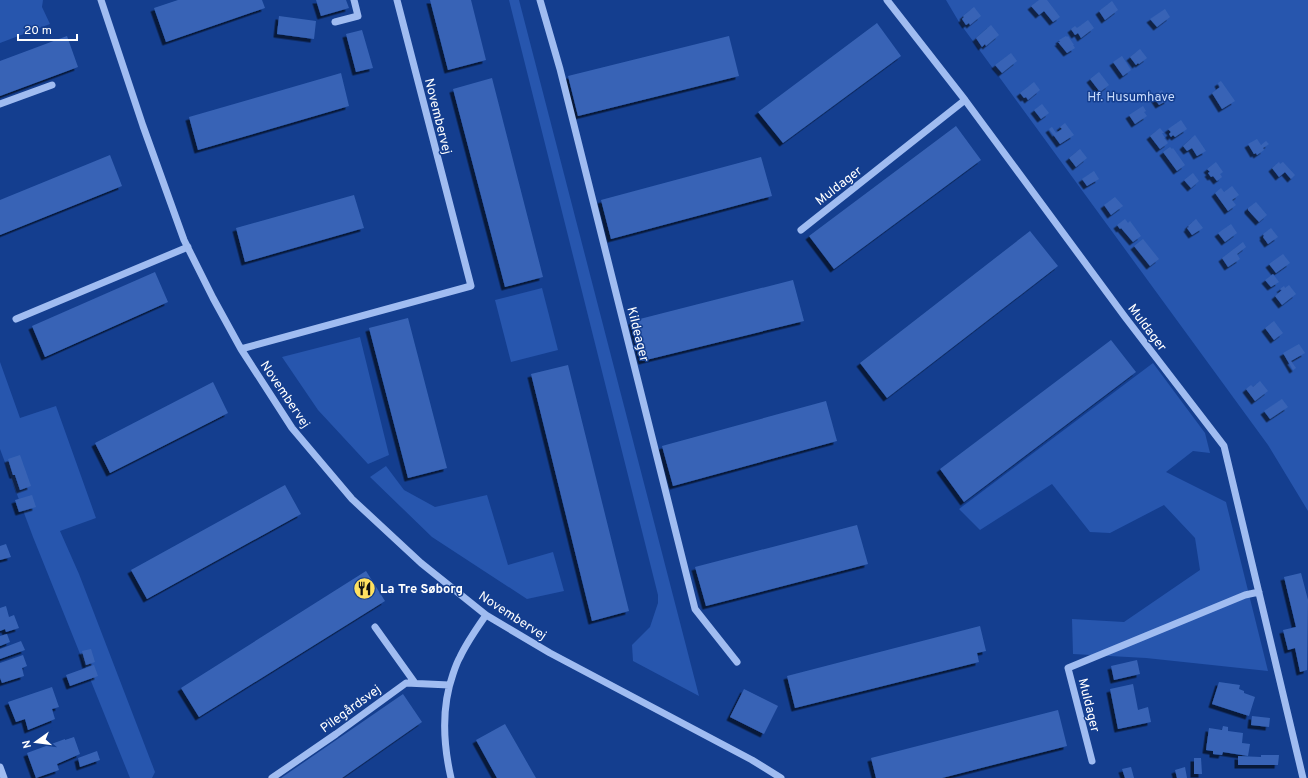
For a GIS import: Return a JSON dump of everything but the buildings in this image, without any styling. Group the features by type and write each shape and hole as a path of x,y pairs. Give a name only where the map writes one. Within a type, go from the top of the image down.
{"street":[{"name":"Novembervej","path":"101,0 143,126 188,247 213,298 241,349 292,428 352,499 421,563 486,615 550,653 752,760 781,778"},
{"path":"335,22 358,16 354,0"},
{"name":"Novembervej","path":"241,349 470,286 397,0"},
{"name":"Kildeager","path":"540,0 560,69 695,608 737,662"},
{"name":"Muldager","path":"887,0 966,100 1125,317 1224,446 1303,778"},
{"path":"0,104 52,85"},
{"name":"Muldager","path":"801,230 966,100"},
{"path":"16,319 188,247"},
{"name":"Muldager","path":"1092,761 1068,668 1245,595 1259,592"},
{"path":"452,778 446,758 444,734 445,709 449,685 459,658 486,615"},
{"path":"375,627 415,683"},
{"name":"Pilegårdsvej","path":"272,778 406,683 449,685"},
{"path":"0,767 4,778"}],"green space":[{"path":"0,0 43,0 42,7 50,24 0,43"},
{"path":"509,0 519,0 699,696 633,661 632,645 650,627 658,603 658,595"},
{"name":"Hf. Husumhave","path":"946,0 1308,0 1308,511 1268,445 959,22"},
{"path":"542,288 558,350 511,362 495,300"},
{"path":"360,337 389,455 368,464 318,410 282,357"},
{"path":"0,362 20,418 56,406 96,518 60,531 79,574 155,772 152,778 130,778 33,537 0,449"},
{"path":"1153,363 1205,433 1210,453 1193,451 1166,472 1226,502 1268,671 1146,658 1073,654 1072,619 1124,622 1200,570 1195,538 1164,505 1110,533 1090,532 1052,484 980,530 959,509"},
{"path":"386,466 404,490 435,507 487,495 508,565 553,552 564,591 527,599 432,537 370,477"}],"place":[{"name":"La Tre Søborg","path":"365,588"}]}
